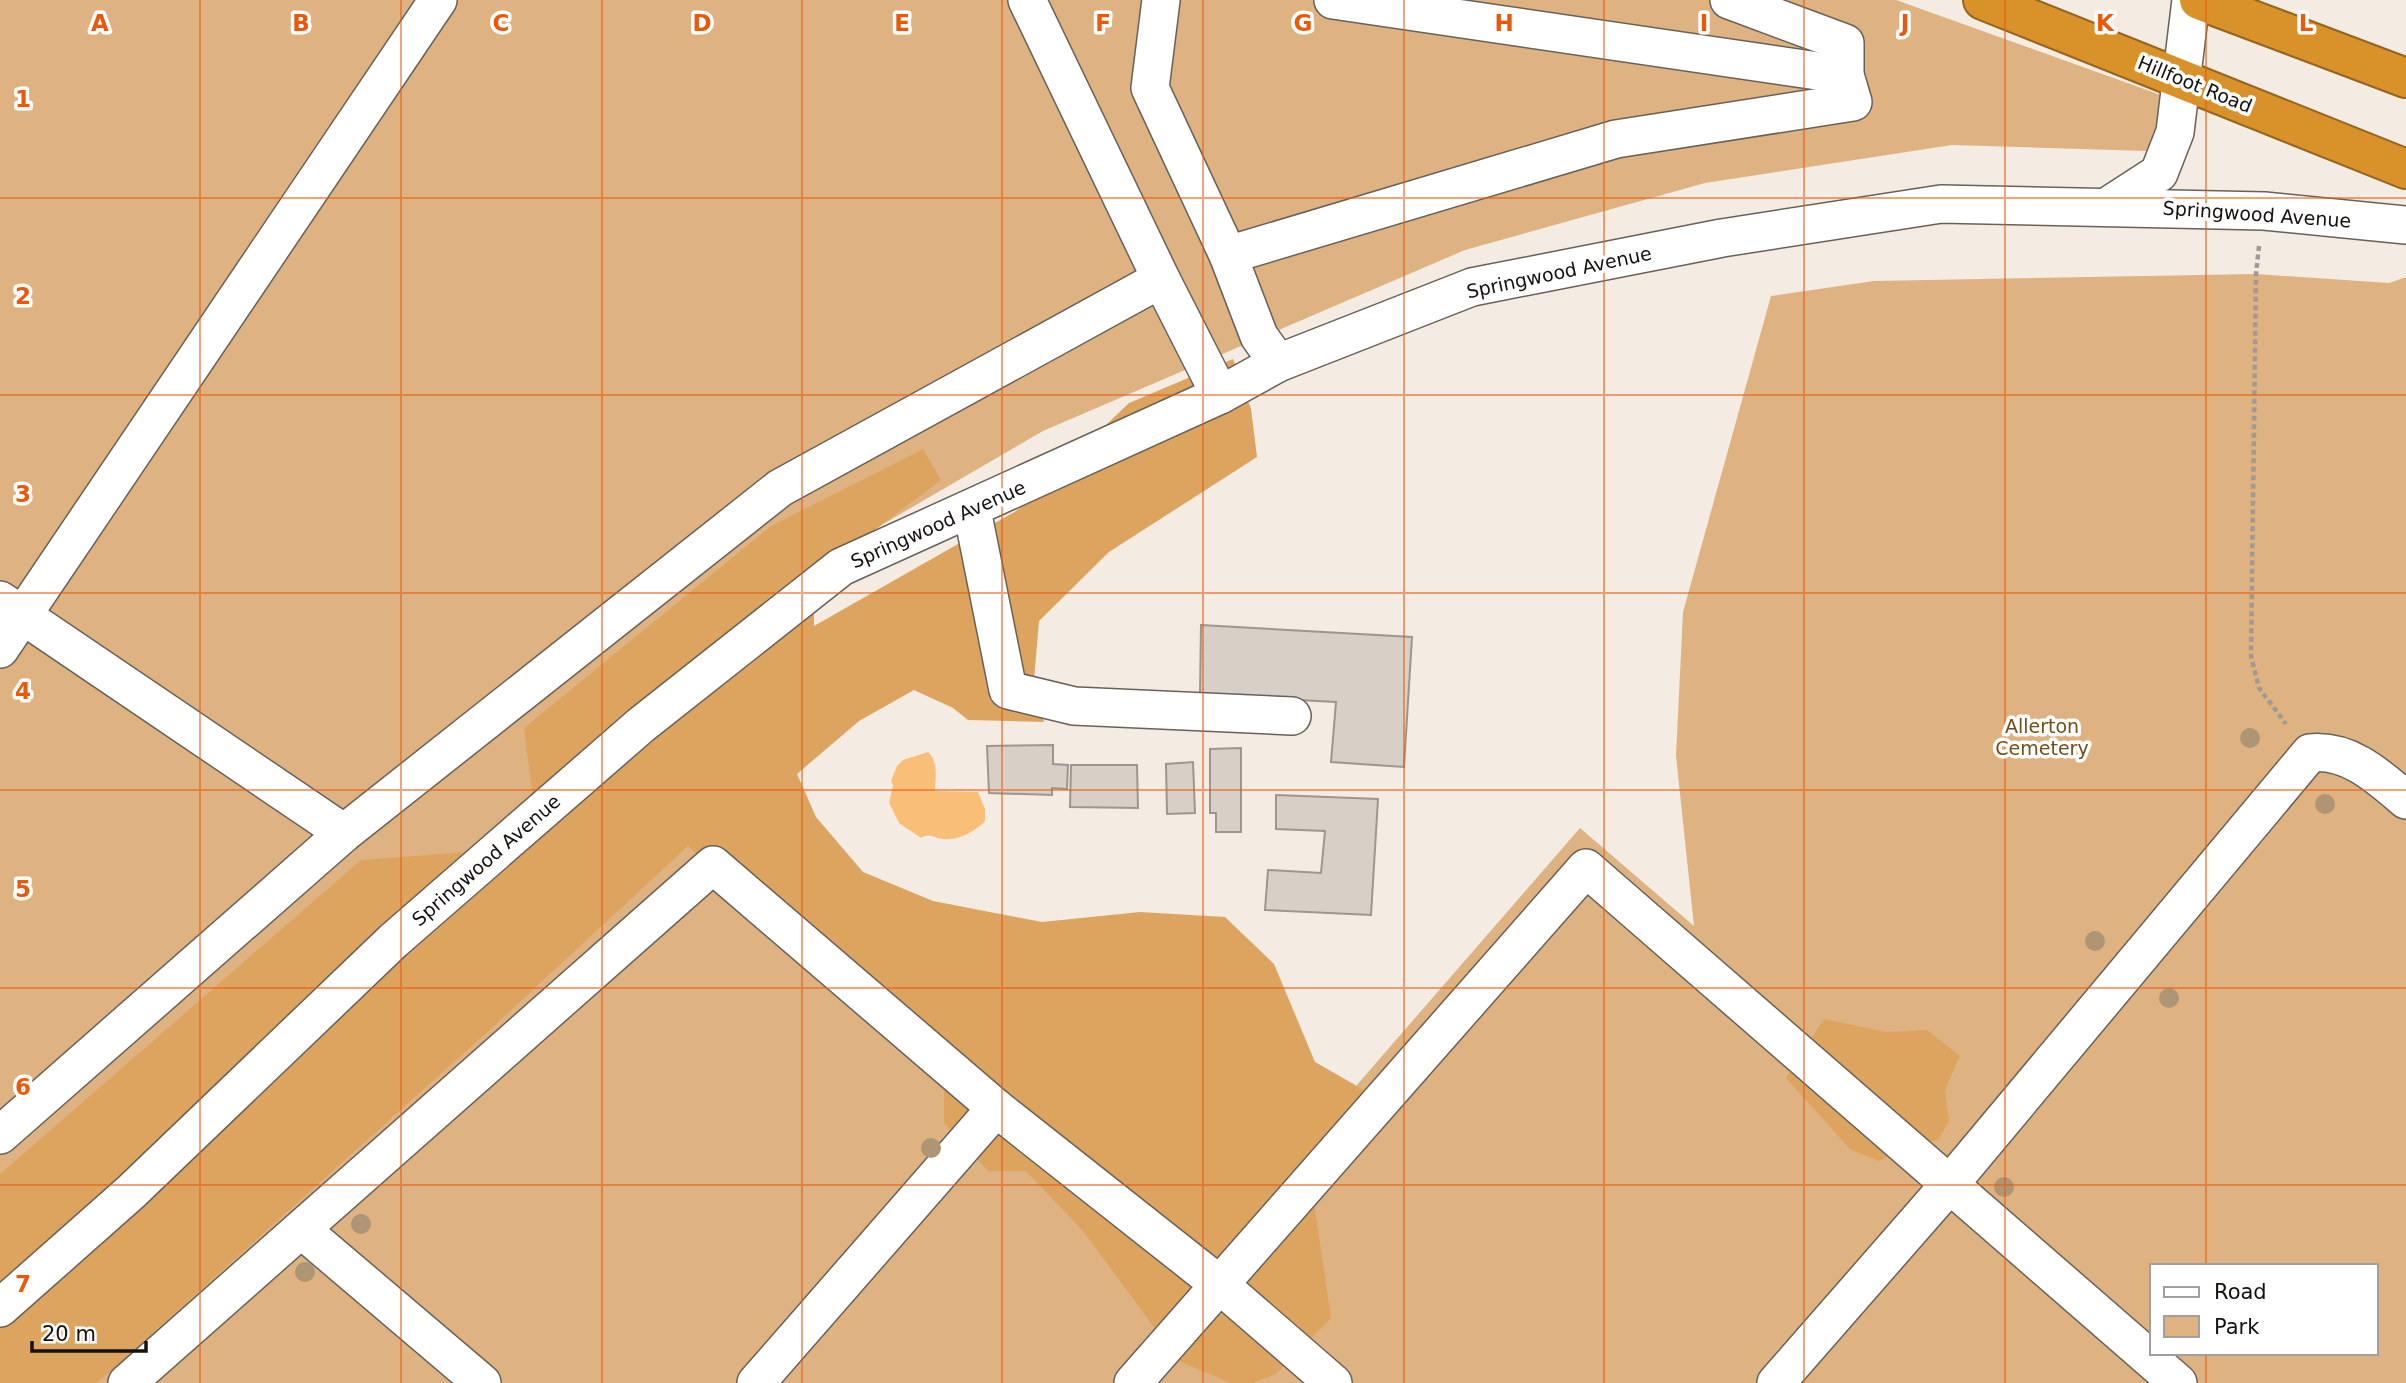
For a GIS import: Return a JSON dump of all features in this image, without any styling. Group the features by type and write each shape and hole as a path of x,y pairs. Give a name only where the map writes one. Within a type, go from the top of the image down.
{"highway":[{"name":"Hillfoot Road","path":"1983,0 2406,169"},
{"path":"2199,0 2406,78"}],"street":[{"path":"0,649 11,608 438,0"},
{"path":"1027,0 1220,395"},
{"path":"1161,0 1150,88 1228,255 1259,336 1278,363"},
{"path":"1333,0 1845,75"},
{"path":"1228,255 1616,139 1853,102 1845,75 1845,43 1729,0"},
{"name":"Springwood Avenue","path":"2108,206 2159,173 2175,132 2191,0"},
{"name":"Springwood Avenue","path":"0,1308 131,1192 393,941 641,725 841,567 972,510 1220,395 1278,363 1472,287 1709,240 1941,204 2264,211 2406,225"},
{"path":"0,1135 344,833 780,488 1161,279"},
{"path":"972,510 1008,690 1074,706 1292,716"},
{"path":"11,608 344,833"},
{"path":"1776,1383 1949,1185 2310,754 2326,751 2345,757 2403,792"},
{"path":"127,1383 713,865 996,1108 1220,1285 1333,1383"},
{"path":"1133,1383 1586,867 2178,1383"},
{"path":"756,1383 996,1108"},
{"path":"302,1230 482,1383"}],"path":[{"path":"2264,211 2256,274 2251,656 2259,688 2310,754"}],"green space":[{"path":"0,0 1896,0 2197,108 2179,152 1952,145 1705,183 1465,250 1043,431 830,555 0,1284"},
{"name":"Allerton Cemetery","path":"2256,274 2389,283 2406,277 2406,1383 0,1383 646,733 1224,1238 1580,828 1694,926 1676,756 1683,612 1771,296 1874,281"}],"shaded area":[{"path":"1233,359 1251,409 1257,457 1109,552 1039,621 1034,680 1044,722 968,720 953,708 914,690 859,721 797,774 816,817 863,872 933,901 1042,922 1140,912 1225,917 1274,964 1315,1062 1392,1106 1313,1196 1331,1318 1276,1374 1253,1383 1230,1383 1179,1361 1083,1231 1026,1171 988,1171 944,1123 944,1086 688,846 493,1027 97,1383 0,1383 0,1174 361,860 481,851 534,806 524,728 771,526 923,449 941,480 814,576 814,626 1016,511 1129,403"},
{"path":"928,752 935,765 935,791 978,792 985,809 985,821 977,828 955,838 921,838 899,823 889,803 893,785 891,781 897,766 903,760"},
{"path":"1824,1019 1886,1032 1927,1030 1960,1056 1945,1090 1949,1121 1938,1140 1908,1146 1879,1161 1851,1150 1786,1078"}],"building":[{"path":"1201,625 1412,637 1404,767 1331,762 1336,702 1200,695"},
{"path":"1053,745 1053,764 1068,765 1067,789 1052,788 1052,795 989,793 987,746"},
{"path":"1241,748 1241,832 1216,832 1216,813 1210,813 1210,749"},
{"path":"1193,762 1195,813 1167,814 1166,764"},
{"path":"1071,765 1137,765 1138,808 1070,807"},
{"path":"1276,795 1378,799 1371,915 1265,910 1268,870 1321,873 1325,831 1276,829"}]}
